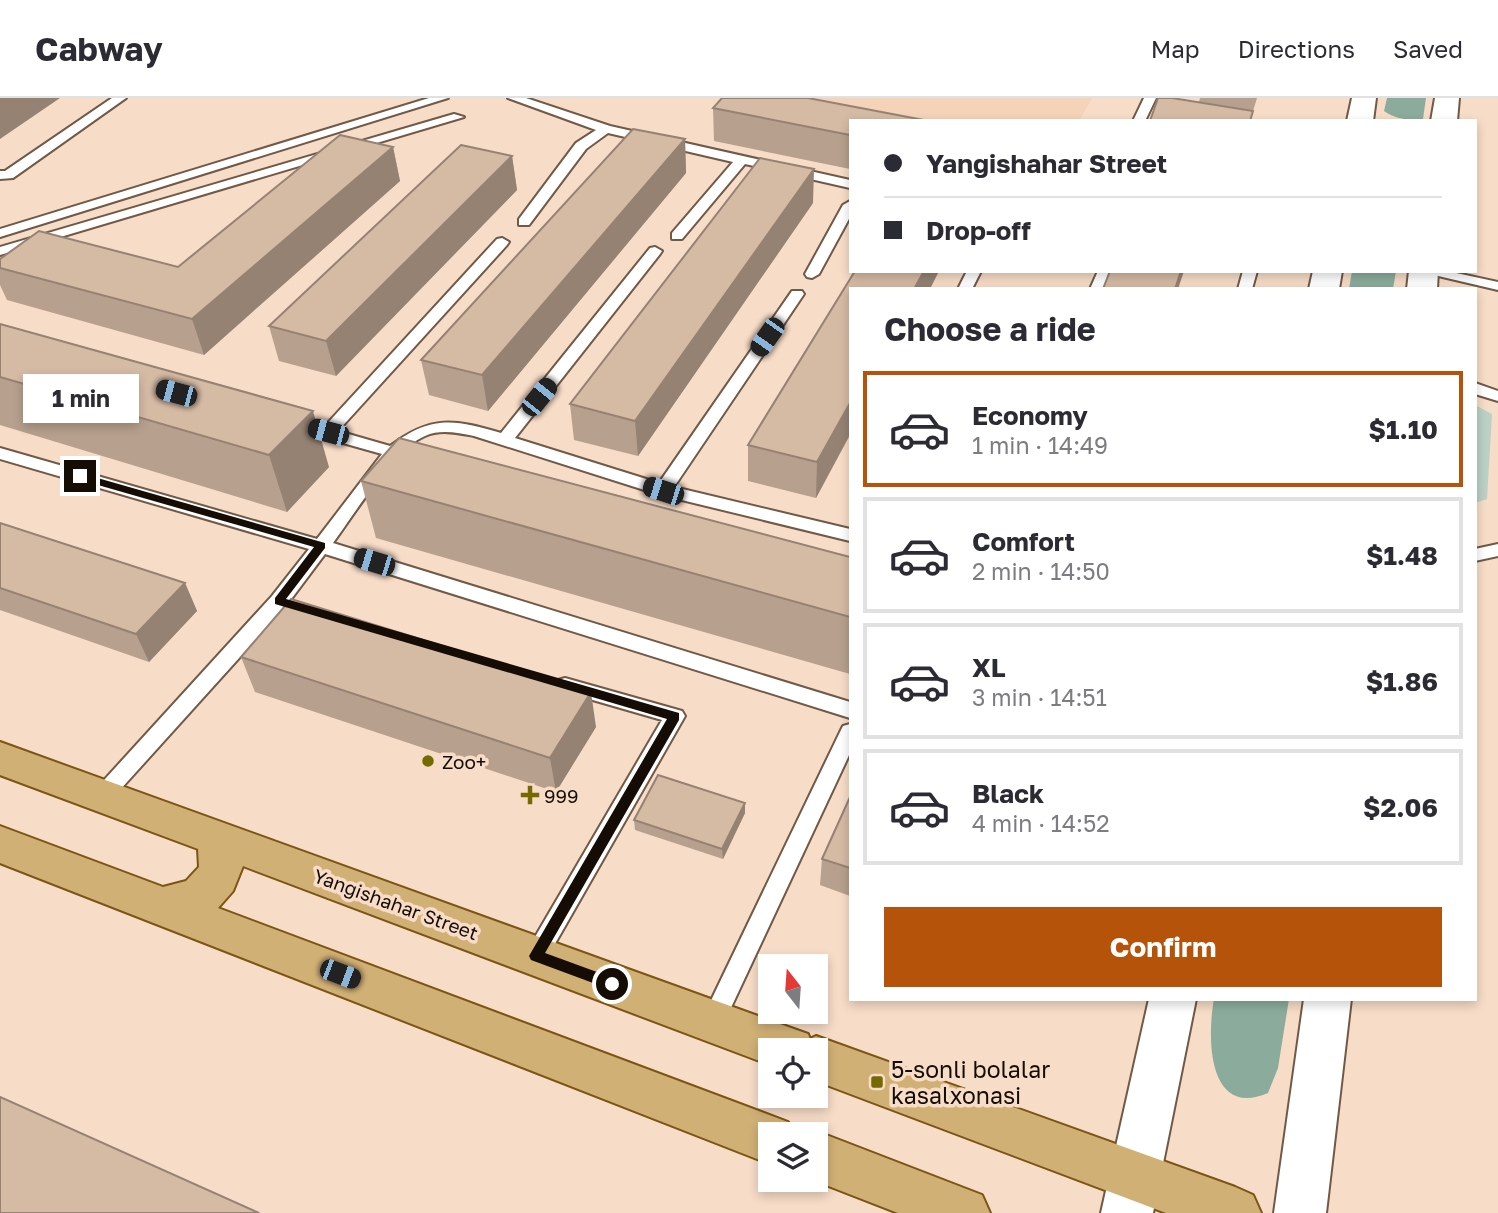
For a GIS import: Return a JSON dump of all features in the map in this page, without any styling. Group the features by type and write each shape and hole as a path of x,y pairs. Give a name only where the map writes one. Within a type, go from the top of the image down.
{"main road":[{"name":"Yangishahar Street","path":"0,758 758,1038"},
{"path":"162,906 192,900 214,885 223,860 216,838"},
{"path":"0,844 758,1134"},
{"path":"1131,1194 1173,1001"},
{"path":"1300,1213 1328,1001"},
{"path":"828,1064 1131,1194 1235,1213"},
{"path":"828,1161 964,1213"}],"lane":[{"path":"0,175 8,175 120,98"},
{"path":"0,233 442,98"},
{"path":"514,98 606,129 849,184"},
{"path":"1140,119 1150,98"},
{"path":"0,251 458,117"},
{"path":"524,222 581,146 606,129"},
{"path":"337,167 369,142"},
{"path":"677,236 742,160"},
{"path":"812,274 849,207"},
{"path":"328,432 502,242"},
{"path":"24,244 63,251"},
{"path":"506,438 655,251"},
{"path":"1434,273 1498,286"},
{"path":"663,491 797,294"},
{"path":"1477,389 1498,396"},
{"path":"275,419 393,452"},
{"path":"102,796 279,601 393,452 419,432 448,426 506,438 663,491 848,529"},
{"path":"0,453 321,546 849,710"},
{"path":"1477,555 1498,550"},
{"path":"279,601 305,609"},
{"path":"536,956 674,716 542,678"},
{"path":"712,1021 849,734"}],"shaded area":[{"path":"725,98 1092,98 1080,119 849,121"}],"green space":[{"path":"1387,98 1426,98 1423,119 1403,119 1384,111"},
{"path":"1352,273 1396,273 1393,287 1349,287"},
{"path":"1477,406 1492,414 1487,499 1477,502"},
{"path":"1214,1001 1289,1001 1278,1068 1268,1093 1248,1098 1233,1094 1222,1084 1215,1070 1212,1052"}],"building":[{"path":"722,98 808,98 918,119 849,119 849,135 713,108"},
{"path":"1158,98 1253,111 1251,119 1151,119"},
{"path":"633,129 685,139 482,375 421,360"},
{"path":"340,135 393,147 192,319 0,268 0,259 39,231 178,267"},
{"path":"461,145 512,156 326,341 269,326"},
{"path":"760,158 814,169 635,421 570,404"},
{"path":"854,273 923,273 915,287 849,287 849,405 817,462 748,445"},
{"path":"1109,273 1180,273 1176,287 1104,287"},
{"path":"0,324 313,411 269,455 0,377"},
{"path":"399,438 849,557 849,617 361,481"},
{"path":"0,523 185,583 136,634 0,588"},
{"path":"291,599 591,692 550,758 241,657"},
{"path":"658,775 745,803 722,849 634,820"},
{"path":"849,799 849,868 822,859"},
{"path":"0,1097 259,1213 0,1213"}],"place":[{"name":"Zoo+","path":"428,761"},
{"name":"999","path":"530,795"},
{"name":"5-sonli bolalar kasalxonasi","path":"877,1082"}],"route":[{"path":"80,476 321,546 279,601 674,716 536,956 612,984"}]}
